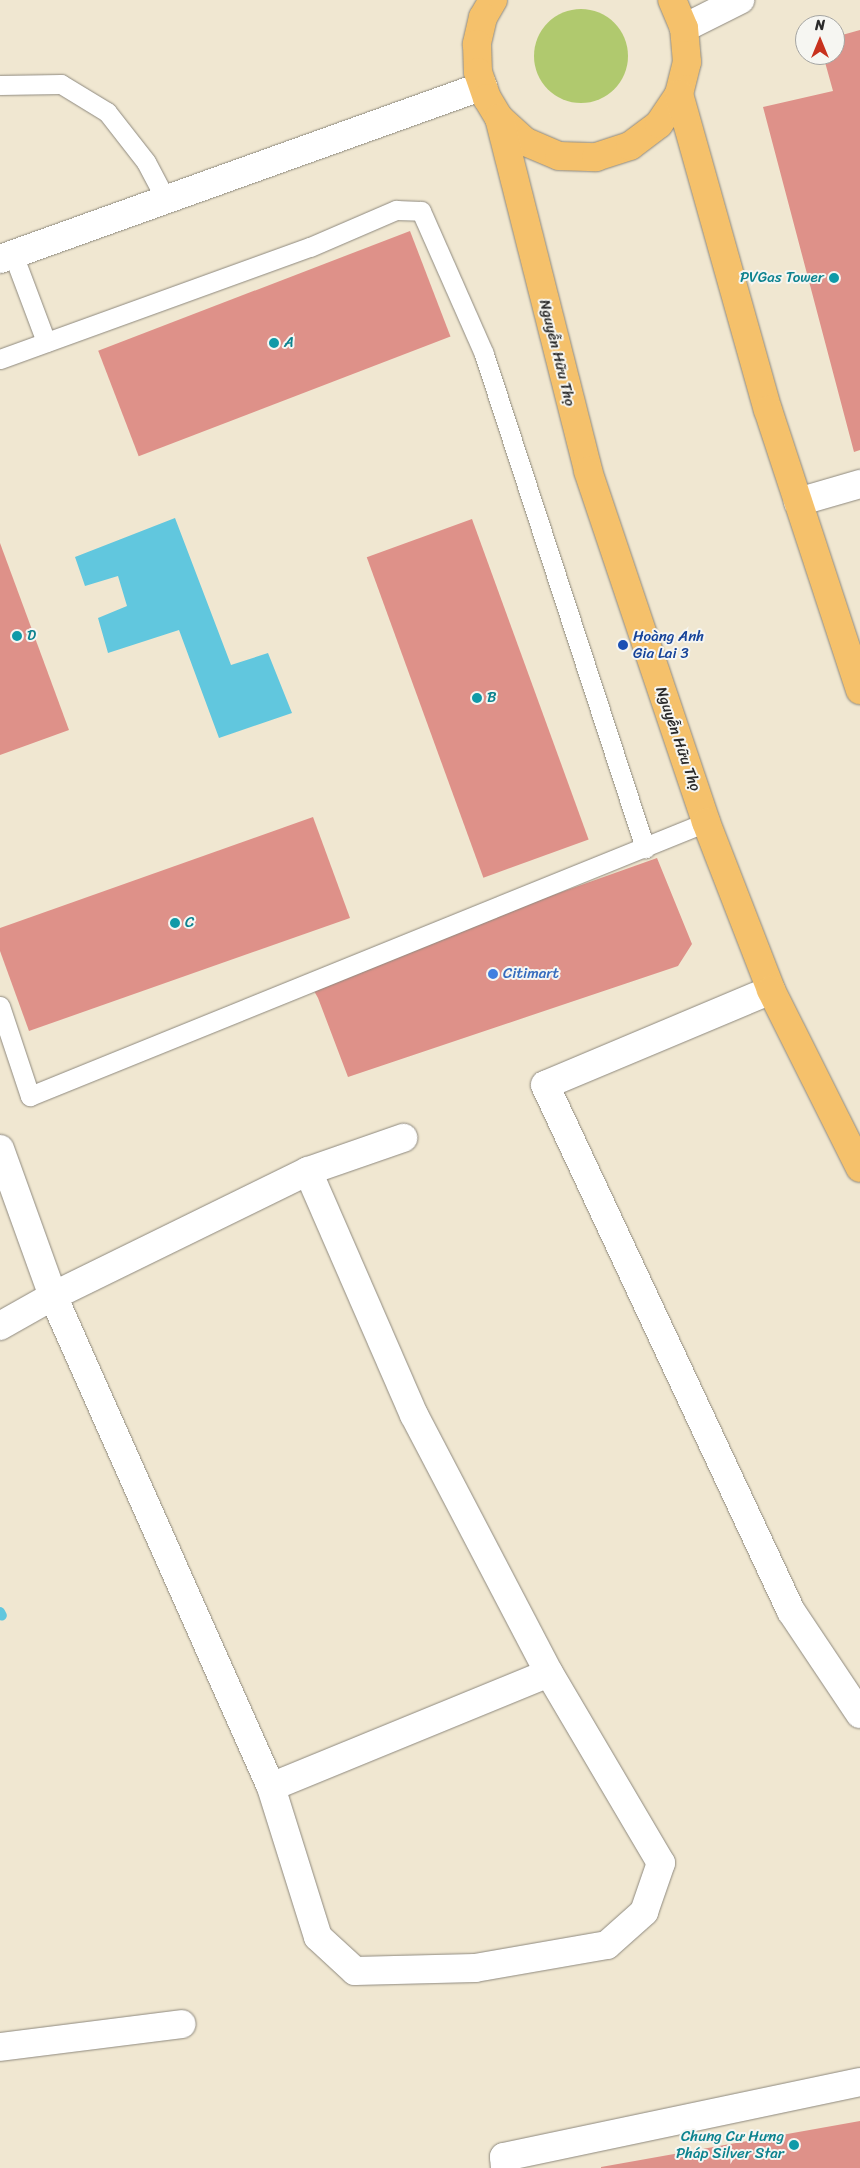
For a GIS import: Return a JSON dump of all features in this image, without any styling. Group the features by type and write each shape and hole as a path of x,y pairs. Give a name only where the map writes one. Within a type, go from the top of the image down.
{"main road":[{"path":"485,6 477,44 478,72 499,118 526,142 560,156 596,157 630,146 638,141 659,124 679,94 687,62 684,28 672,0"},
{"path":"679,94 768,410 860,690"},
{"name":"Nguyễn Hữu Thọ","path":"499,118 588,471 706,822 771,990 860,1168"}],"street":[{"path":"684,28 740,0"},
{"path":"7,257 165,198 483,86"},
{"path":"798,502 860,484"},
{"path":"771,990 545,1085 791,1610 860,1714"},
{"path":"0,1326 53,1296 308,1171 403,1138"},
{"path":"0,1149 53,1296 271,1787 318,1937 355,1971 475,1968 607,1945 644,1912 661,1863 549,1673 414,1415 308,1171"},
{"path":"271,1787 549,1673"},
{"path":"0,2047 182,2024"},
{"path":"505,2168 504,2157 860,2082"}],"lane":[{"path":"0,85 61,84 107,112 146,162 165,198"},
{"path":"0,359 310,247 396,210 422,211 484,354 645,848"},
{"path":"7,257 46,342"},
{"path":"0,1006 30,1096 706,822"}],"green space":[{"path":"581,9 599,13 614,23 624,38 628,56 624,74 614,89 599,99 581,103 563,99 548,89 538,74 534,56 538,38 548,23 563,13"}],"water":[{"path":"175,518 231,665 268,653 292,713 219,738 179,630 108,653 98,618 127,606 118,576 85,586 75,557"}],"building":[{"name":"PVGas Tower","path":"860,30 860,450 854,452 763,107 833,91 826,65 845,65 845,34"},
{"name":"A","path":"410,231 450,336 139,456 98,351"},
{"name":"B","path":"472,519 589,839 483,878 367,557"},
{"name":"D","path":"0,543 69,730 0,755"},
{"name":"C","path":"313,817 350,918 29,1031 0,951 0,928"},
{"name":"Citimart","path":"657,858 692,944 678,966 348,1077 318,998 309,982"},
{"name":"Chung Cư Hưng Pháp Silver Star","path":"860,2121 860,2168 601,2168 601,2167"}],"waterway":[{"path":"0,1612 2,1616"}],"place":[{"name":"PVGas Tower","path":"834,278"},
{"name":"A","path":"274,343"},
{"name":"D","path":"17,636"},
{"name":"Hoàng Anh Gia Lai 3","path":"623,645"},
{"name":"B","path":"477,698"},
{"name":"C","path":"175,923"},
{"name":"Citimart","path":"493,974"},
{"name":"Chung Cư Hưng Pháp Silver Star","path":"794,2145"}]}
